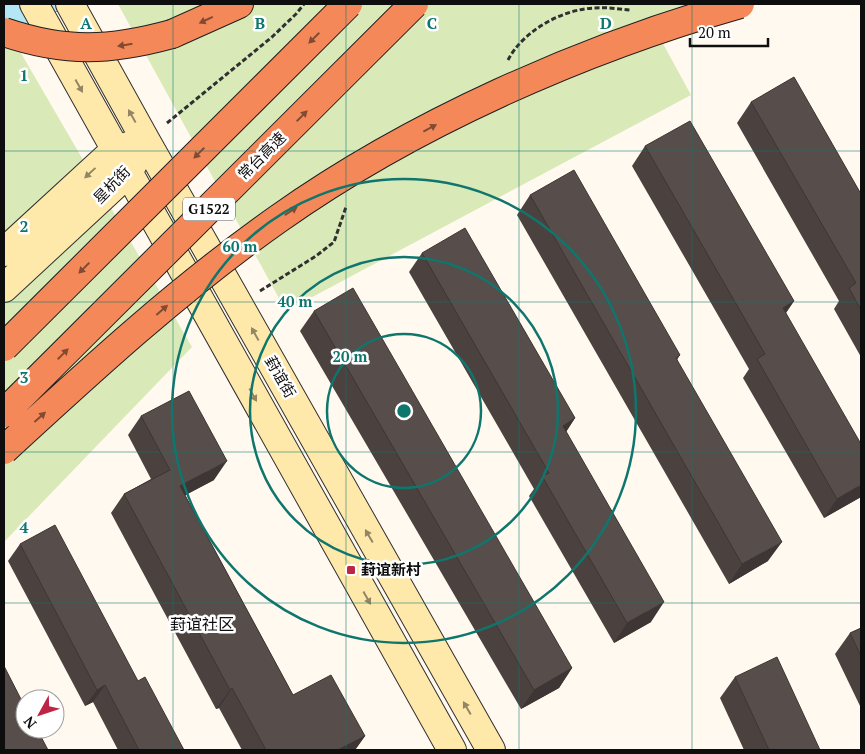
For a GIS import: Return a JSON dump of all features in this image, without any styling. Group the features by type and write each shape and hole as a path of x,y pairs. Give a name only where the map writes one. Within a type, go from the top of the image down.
{"highway":[{"path":"4,32 47,44 92,48 123,46 172,34 239,4"},
{"name":"G1522","path":"4,347 348,4"},
{"name":"常台高速","path":"4,413 414,4"},
{"path":"4,450 77,383 227,257 279,218 380,155 460,112 527,81 603,50 709,12 740,4"}],"main road":[{"path":"34,4 452,750"},
{"name":"葑谊街","path":"72,8 491,750"},
{"name":"星杭街","path":"4,252 146,141"},
{"name":"星杭街","path":"4,288 121,161"}],"path":[{"path":"146,141 272,37 304,4"}],"green space":[{"path":"118,4 738,4 661,40 691,95 286,311"},
{"path":"11,36 192,347 4,542 4,47"}],"water":[{"path":"4,4 70,4 9,37 4,47"}],"building":[{"path":"794,77 861,194 861,310 849,288 856,283 751,102"},
{"path":"690,121 794,301 783,308 861,444 861,485 837,499 757,359 765,354 645,146"},
{"path":"574,170 680,355 676,358 782,542 742,564 530,195"},
{"path":"465,228 575,418 563,426 664,602 627,623 542,476 549,473 422,253"},
{"path":"353,288 572,668 534,690 314,311"},
{"path":"189,391 227,461 180,486 293,695 331,675 365,736 338,750 266,750 232,688 230,690 124,494 170,470 141,416"},
{"path":"55,525 138,681 145,677 184,750 139,750 105,685 97,690 20,544"},
{"path":"861,628 861,656 850,633"},
{"path":"777,657 820,750 769,750 735,677"},
{"path":"4,666 16,689 15,739 42,739 48,750 4,750"}],"place":[{"name":"葑谊新村","path":"351,570"}],"district":[{"name":"葑谊社区","path":"202,624"}]}
